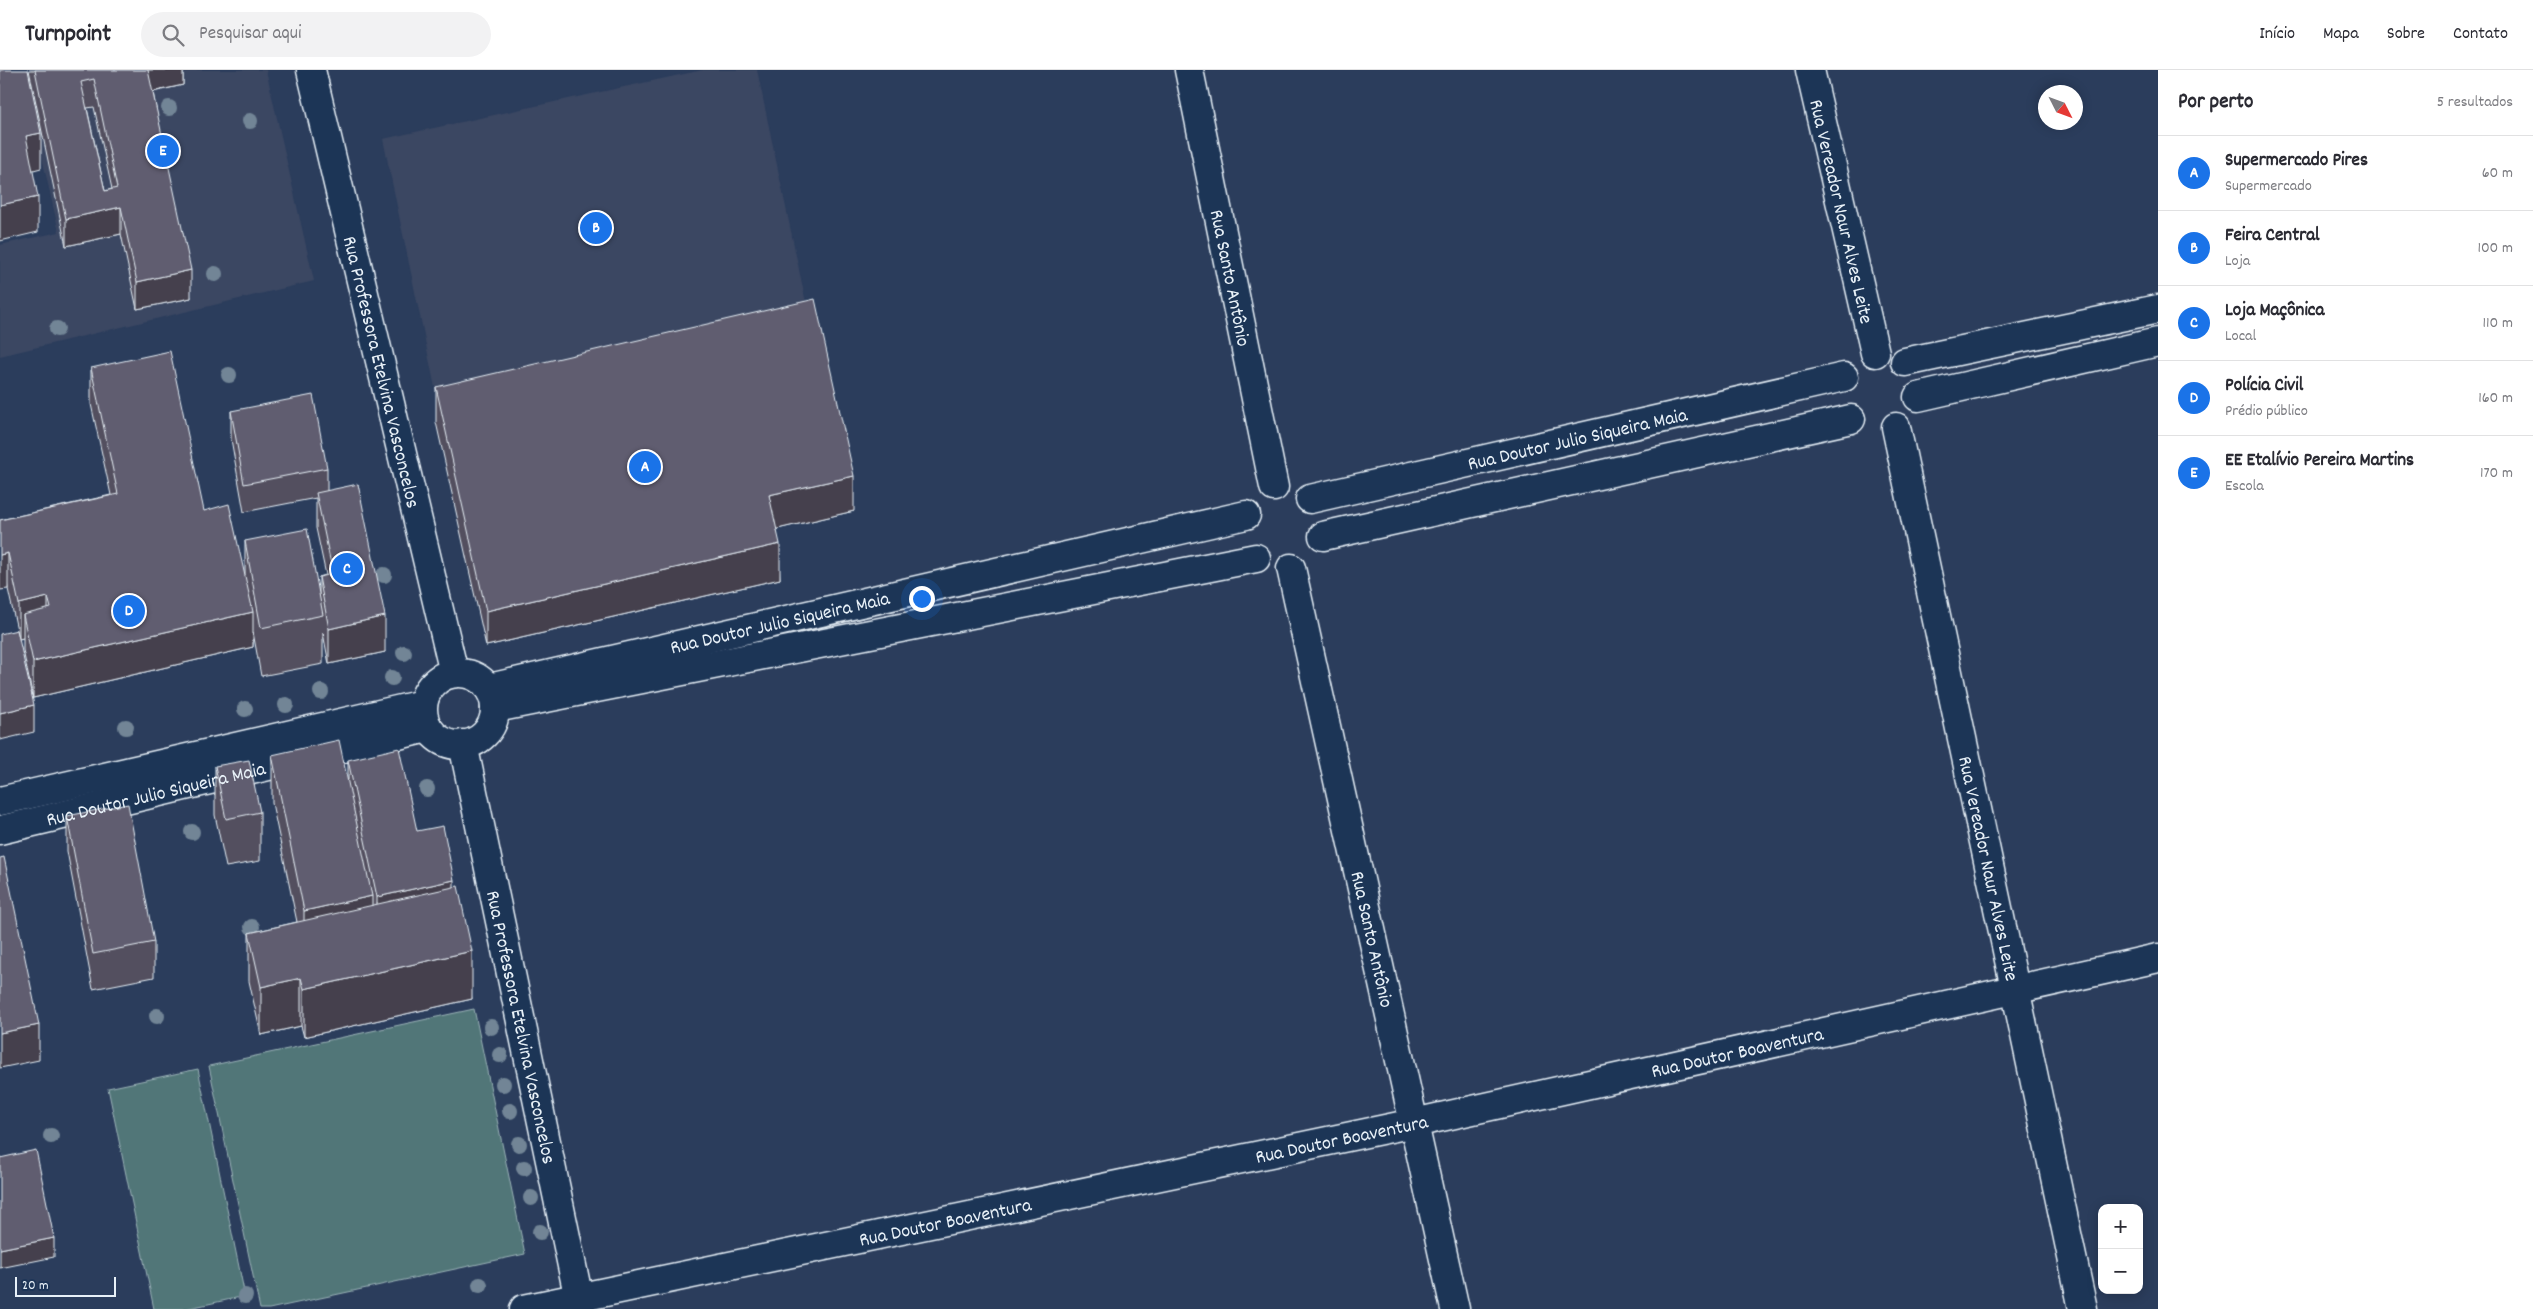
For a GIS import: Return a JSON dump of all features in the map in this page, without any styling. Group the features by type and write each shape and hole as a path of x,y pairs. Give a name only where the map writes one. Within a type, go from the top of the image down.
{"street":[{"name":"Rua Professora Etelvina Vasconcelos","path":"311,70 454,673"},
{"name":"Rua Santo Antônio","path":"1189,70 1274,487"},
{"name":"Rua Vereador Naur Alves Leite","path":"1810,70 1875,353"},
{"path":"1905,362 2158,309"},
{"path":"1918,398 2158,342"},
{"path":"1875,353 1891,354 1905,362 1916,378 1918,398 1910,415 1896,427 1872,430 1851,419 1842,399 1844,377 1856,361 1875,353"},
{"name":"Rua Doutor Julio Siqueira Maia","path":"1310,500 1844,377"},
{"name":"Rua Doutor Julio Siqueira Maia","path":"1323,536 1851,419"},
{"name":"Rua Vereador Naur Alves Leite","path":"1896,427 2083,1309"},
{"path":"1274,487 1305,492 1310,500 1323,518 1323,536 1317,550 1291,568 1260,562 1242,536 1248,505 1274,487"},
{"name":"Rua Doutor Julio Siqueira Maia","path":"492,698 1246,515"},
{"name":"Rua Doutor Julio Siqueira Maia","path":"492,698 1256,558"},
{"name":"Rua Santo Antônio","path":"1291,568 1456,1309"},
{"path":"454,673 473,676 492,698 489,728 482,736 464,744 444,741 426,716 426,693 443,676 454,673"},
{"name":"Rua Doutor Julio Siqueira Maia","path":"0,801 426,716"},
{"name":"Rua Doutor Julio Siqueira Maia","path":"0,830 426,716"},
{"name":"Rua Professora Etelvina Vasconcelos","path":"464,744 579,1303"},
{"name":"Rua Doutor Boaventura","path":"524,1309 579,1303 1414,1123 2158,958"}],"shaded area":[{"path":"22,70 266,70 314,281 0,356 0,245 59,232"},
{"path":"703,70 757,70 809,317 437,397 383,139"}],"green space":[{"path":"474,1009 525,1254 269,1309 260,1309 209,1066"},
{"path":"198,1069 245,1296 185,1309 154,1309 108,1088"}],"building":[{"path":"0,70 28,70 41,133 26,136 38,197 0,205"},
{"path":"35,70 148,70 191,270 137,282 121,207 66,219","holes":["94,79 117,188 105,191 81,82"]},
{"path":"815,299 854,476 769,495 780,544 486,611 436,387"},
{"path":"170,351 204,511 229,504 253,612 33,662 23,615 51,608 48,597 19,604 8,553 0,555 0,520 118,494 91,368"},
{"path":"313,395 327,468 244,484 231,411"},
{"path":"358,484 385,616 329,629 319,577 333,574 316,493"},
{"path":"307,529 323,615 261,628 245,541"},
{"path":"17,630 34,705 0,713 0,634"},
{"path":"339,740 372,896 304,911 272,755"},
{"path":"399,748 417,831 443,826 454,880 377,897 348,760"},
{"path":"249,760 260,812 226,819 215,766"},
{"path":"128,804 154,942 93,954 67,816"},
{"path":"4,857 39,1025 0,1033 0,858"},
{"path":"458,886 472,951 304,989 301,978 261,987 249,933"},
{"path":"36,1150 54,1238 0,1249 0,1158"}],"place":[{"name":"EE Etalívio Pereira Martins","path":"163,151"},
{"name":"Feira Central","path":"596,228"},
{"name":"Supermercado Pires","path":"645,467"},
{"name":"Loja Maçônica","path":"347,569"},
{"name":"Polícia Civil","path":"129,611"}]}
